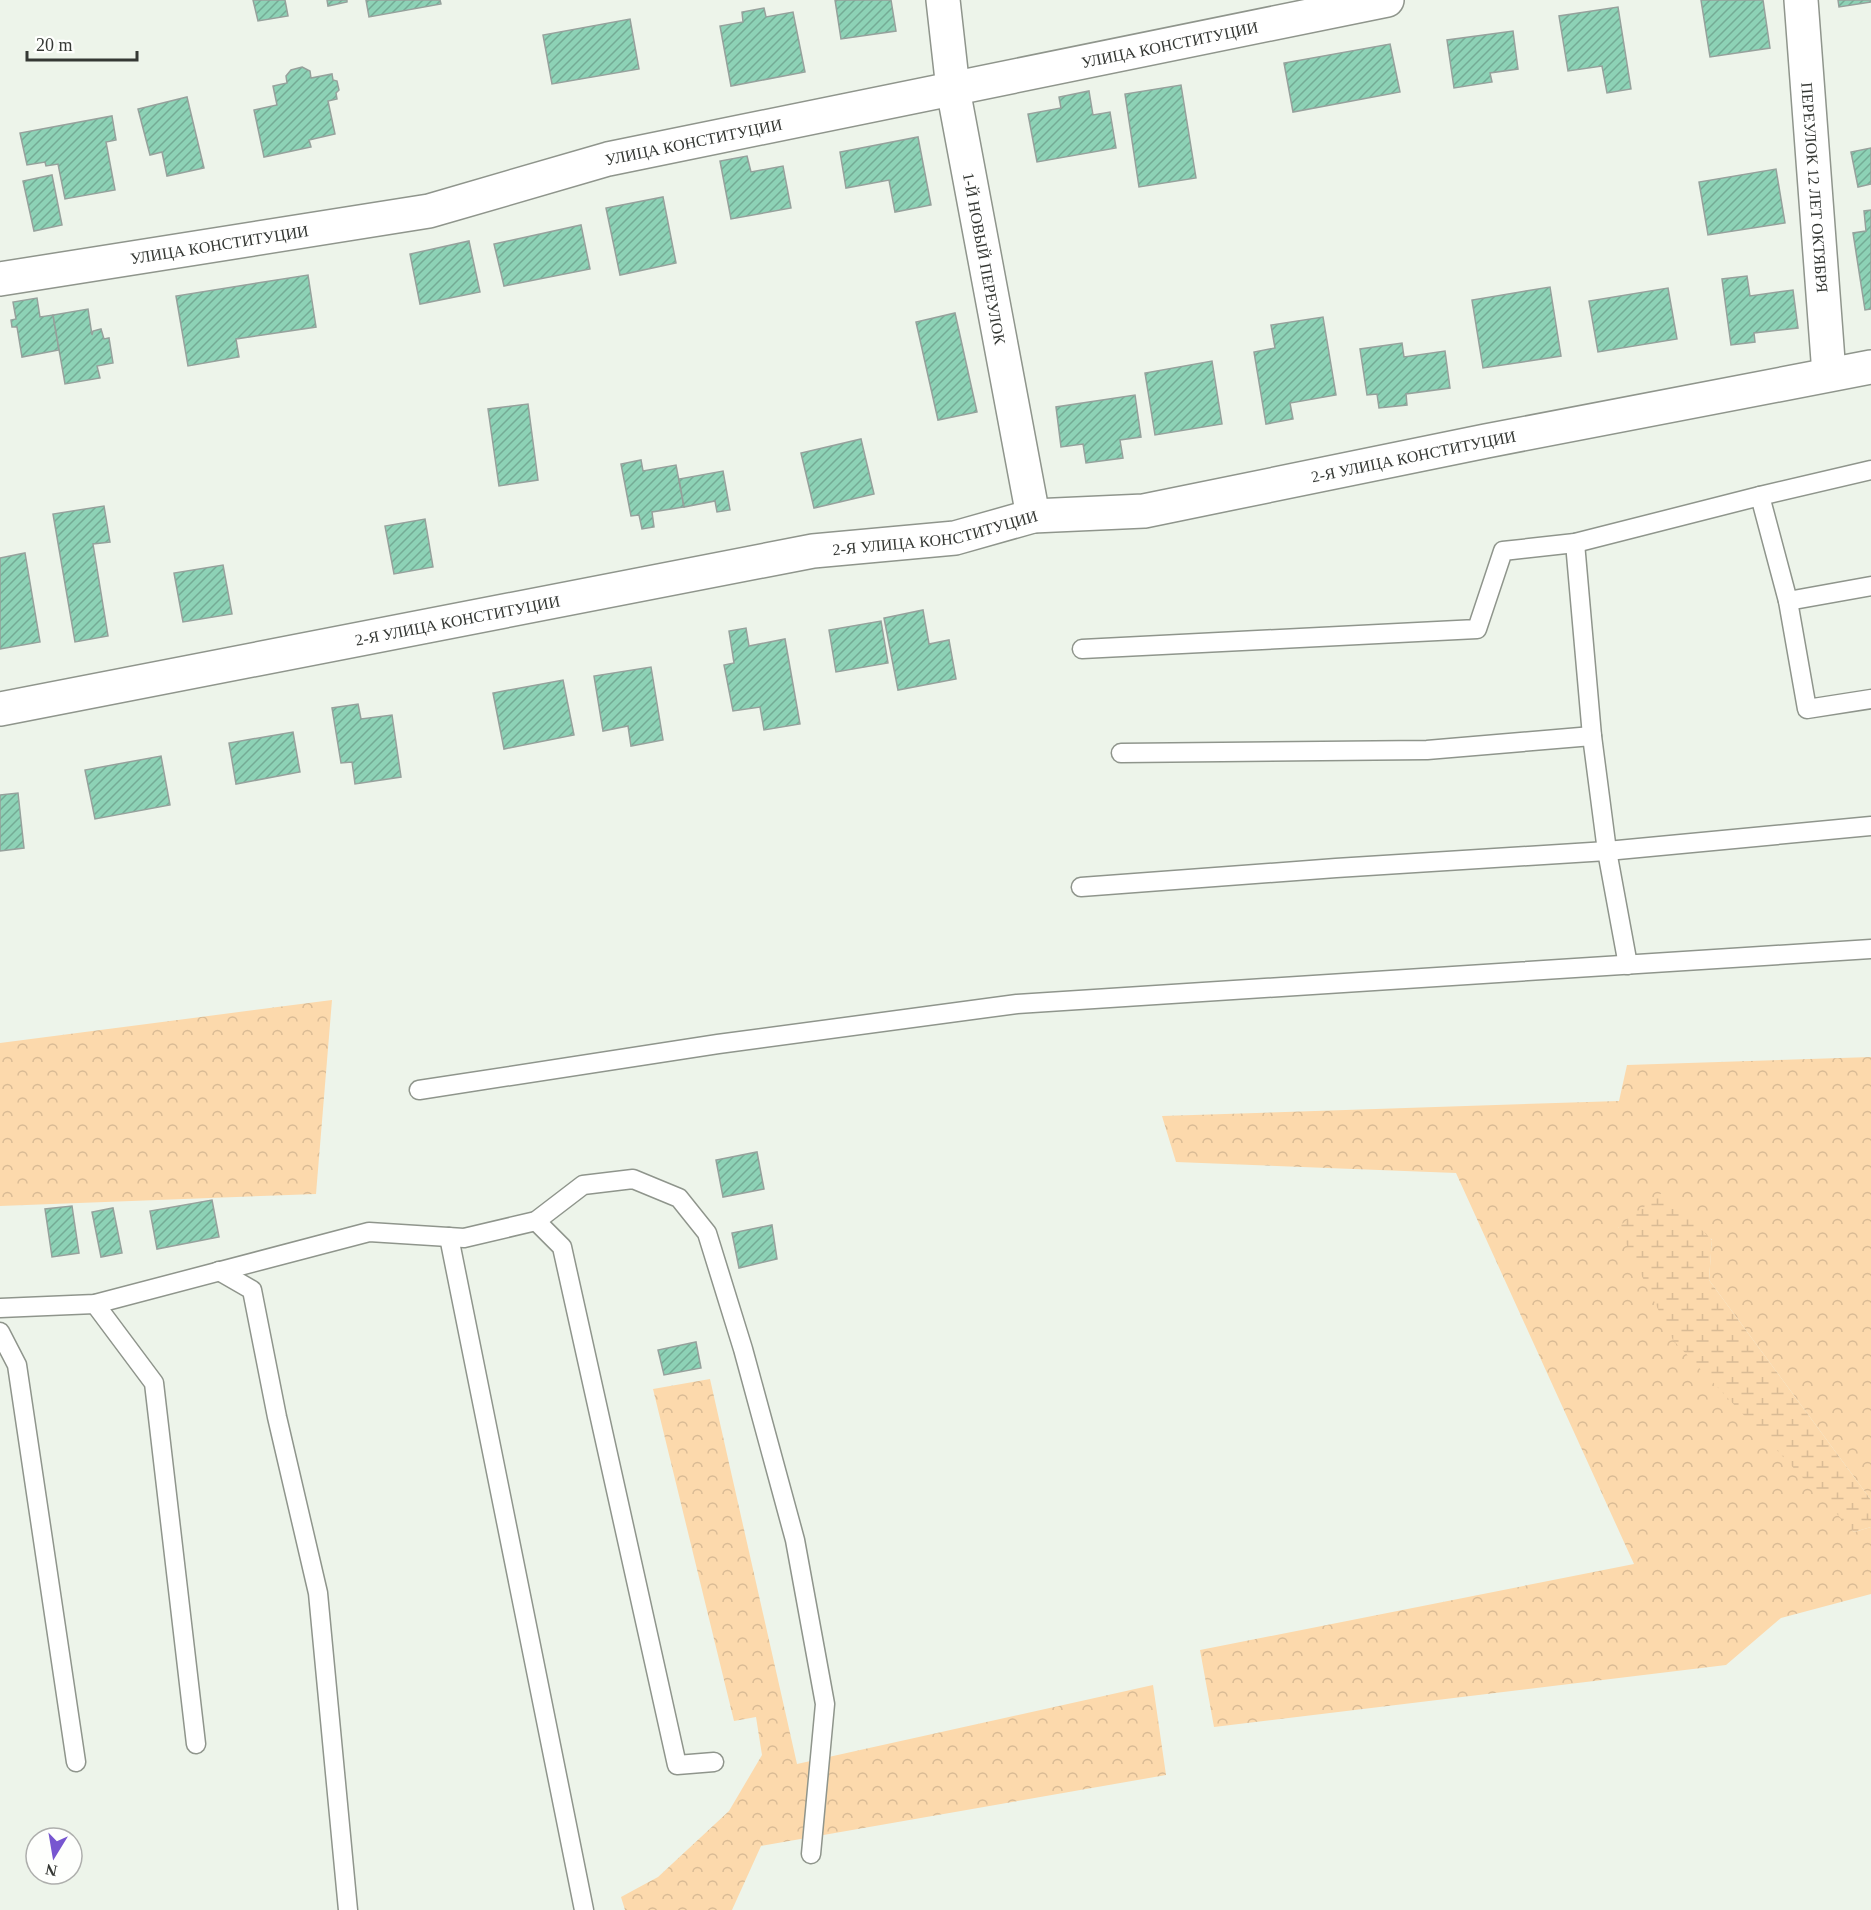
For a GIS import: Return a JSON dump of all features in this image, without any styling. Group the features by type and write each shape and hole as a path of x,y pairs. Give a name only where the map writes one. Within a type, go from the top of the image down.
{"street":[{"name":"1-Й НОВЫЙ ПЕРЕУЛОК","path":"943,0 953,88 1033,516"},
{"name":"УЛИЦА КОНСТИТУЦИИ","path":"0,279 429,211 608,159 1387,0"},
{"name":"ПЕРЕУЛОК 12 ЛЕТ ОКТЯБРЯ","path":"1801,0 1829,374"},
{"name":"2-Я УЛИЦА КОНСТИТУЦИИ","path":"0,709 813,551 955,538 1033,516 1144,511 1486,441 1871,367"}],"lane":[{"path":"1082,649 1477,629 1503,551 1575,543 1871,470"},
{"path":"1760,496 1788,601 1807,709 1871,699"},
{"path":"1575,543 1592,736 1607,851 1628,964"},
{"path":"1788,601 1871,586"},
{"path":"1121,753 1427,750 1592,736"},
{"path":"1081,887 1607,851 1871,826"},
{"path":"419,1090 718,1044 1017,1004 1871,949"},
{"path":"0,1308 94,1304 369,1232 464,1238 536,1221 582,1185 633,1179 679,1198 707,1233 743,1349 795,1539 825,1704 811,1854"},
{"path":"536,1221 562,1247 677,1765 714,1762"},
{"path":"449,1237 584,1910"},
{"path":"219,1271 252,1290 277,1417 318,1593 348,1910"},
{"path":"94,1304 154,1383 196,1744"},
{"path":"0,1332 17,1365 76,1762"}],"green space":[{"path":"332,1000 316,1194 0,1206 0,1043"},
{"path":"1871,1057 1871,1500 1709,1280 1712,1239 1618,1227 1854,1532 1871,1527 1871,1594 1781,1618 1726,1665 1214,1727 1200,1650 1634,1564 1456,1173 1176,1162 1162,1116 1619,1101 1627,1065"},
{"path":"1663,1192 1712,1240 1709,1280 1871,1500 1871,1527 1854,1532 1673,1340 1618,1227"},
{"path":"710,1379 797,1764 1153,1685 1166,1775 761,1846 732,1910 625,1910 621,1897 658,1877 729,1811 762,1755 756,1717 734,1721 653,1389"}],"building":[{"path":"253,0 285,0 288,16 258,21"},
{"path":"327,0 347,0 347,2 328,6"},
{"path":"366,0 440,0 441,4 369,17"},
{"path":"835,0 891,0 896,31 841,39"},
{"path":"1701,0 1763,0 1770,48 1710,57"},
{"path":"1838,0 1871,0 1871,2 1839,7"},
{"path":"1618,7 1631,89 1607,93 1602,66 1568,71 1559,16"},
{"path":"764,8 766,17 793,12 805,72 731,86 720,26 743,22 742,12"},
{"path":"630,19 639,69 552,84 543,35"},
{"path":"1513,31 1518,69 1490,73 1492,82 1454,88 1447,40"},
{"path":"1390,44 1400,92 1293,112 1284,63"},
{"path":"302,67 310,71 311,78 332,74 333,80 337,81 339,90 336,93 337,99 328,101 335,134 309,140 311,147 264,157 254,110 277,105 273,86 287,83 286,76 291,70"},
{"path":"1181,85 1196,178 1139,187 1125,94"},
{"path":"1089,91 1093,115 1110,112 1116,148 1037,162 1028,114 1061,108 1059,97"},
{"path":"187,97 204,168 167,176 162,152 150,155 138,109"},
{"path":"112,116 116,140 106,142 115,190 65,199 58,164 46,166 45,162 27,165 20,133"},
{"path":"918,137 931,205 895,212 889,180 846,188 840,152"},
{"path":"1871,148 1871,184 1858,187 1851,152"},
{"path":"747,156 751,172 783,166 791,208 731,219 720,161"},
{"path":"1776,169 1785,223 1708,235 1699,182"},
{"path":"52,175 62,225 34,231 23,181"},
{"path":"663,197 676,263 620,275 606,208"},
{"path":"1871,210 1871,309 1865,310 1853,233 1866,231 1864,211"},
{"path":"581,225 590,269 504,286 494,244"},
{"path":"469,241 480,292 420,304 410,254"},
{"path":"308,275 316,327 236,339 239,357 188,366 176,296"},
{"path":"1747,276 1750,296 1793,290 1798,328 1754,333 1755,342 1731,345 1722,279"},
{"path":"1550,287 1561,356 1483,368 1472,300"},
{"path":"1668,288 1677,339 1598,352 1589,301"},
{"path":"37,298 40,317 53,315 59,350 22,357 17,327 12,327 11,320 16,319 13,302"},
{"path":"88,309 92,335 93,331 101,329 104,339 109,338 113,363 97,366 100,378 65,384 53,315"},
{"path":"955,313 977,412 938,420 916,322"},
{"path":"1323,317 1336,395 1290,403 1293,419 1266,424 1254,352 1275,348 1271,325"},
{"path":"1402,343 1404,357 1445,351 1450,388 1406,394 1407,405 1379,408 1377,394 1367,395 1360,349"},
{"path":"1212,361 1222,424 1155,435 1145,373"},
{"path":"1135,395 1141,437 1120,440 1123,458 1086,463 1083,444 1061,447 1056,407"},
{"path":"528,404 538,480 499,486 488,409"},
{"path":"861,439 874,494 814,508 801,453"},
{"path":"641,460 643,471 676,465 684,507 652,512 654,527 642,529 639,515 631,516 621,464"},
{"path":"723,471 730,510 717,512 715,501 684,507 679,479"},
{"path":"104,506 110,542 93,544 108,636 75,642 53,514"},
{"path":"425,519 433,567 394,574 385,526"},
{"path":"25,553 40,642 0,649 0,558"},
{"path":"223,565 232,614 183,622 174,573"},
{"path":"923,610 929,644 949,640 956,679 898,690 884,618"},
{"path":"881,621 888,663 836,672 829,630"},
{"path":"746,628 749,646 785,639 800,724 764,730 760,707 733,711 724,665 734,663 729,631"},
{"path":"651,667 663,740 631,746 628,726 603,731 594,676"},
{"path":"563,680 574,735 504,749 493,693"},
{"path":"358,704 361,719 392,715 401,777 355,784 352,762 341,763 332,708"},
{"path":"293,732 300,772 236,784 229,743"},
{"path":"161,756 170,805 95,819 85,770"},
{"path":"18,793 24,848 0,851 0,795"},
{"path":"757,1152 764,1189 723,1197 716,1160"},
{"path":"212,1200 219,1237 157,1249 150,1211"},
{"path":"72,1206 79,1253 52,1257 45,1209"},
{"path":"113,1208 122,1253 101,1257 92,1212"},
{"path":"772,1225 777,1259 739,1268 732,1233"},
{"path":"696,1342 701,1368 664,1375 658,1350"}]}
